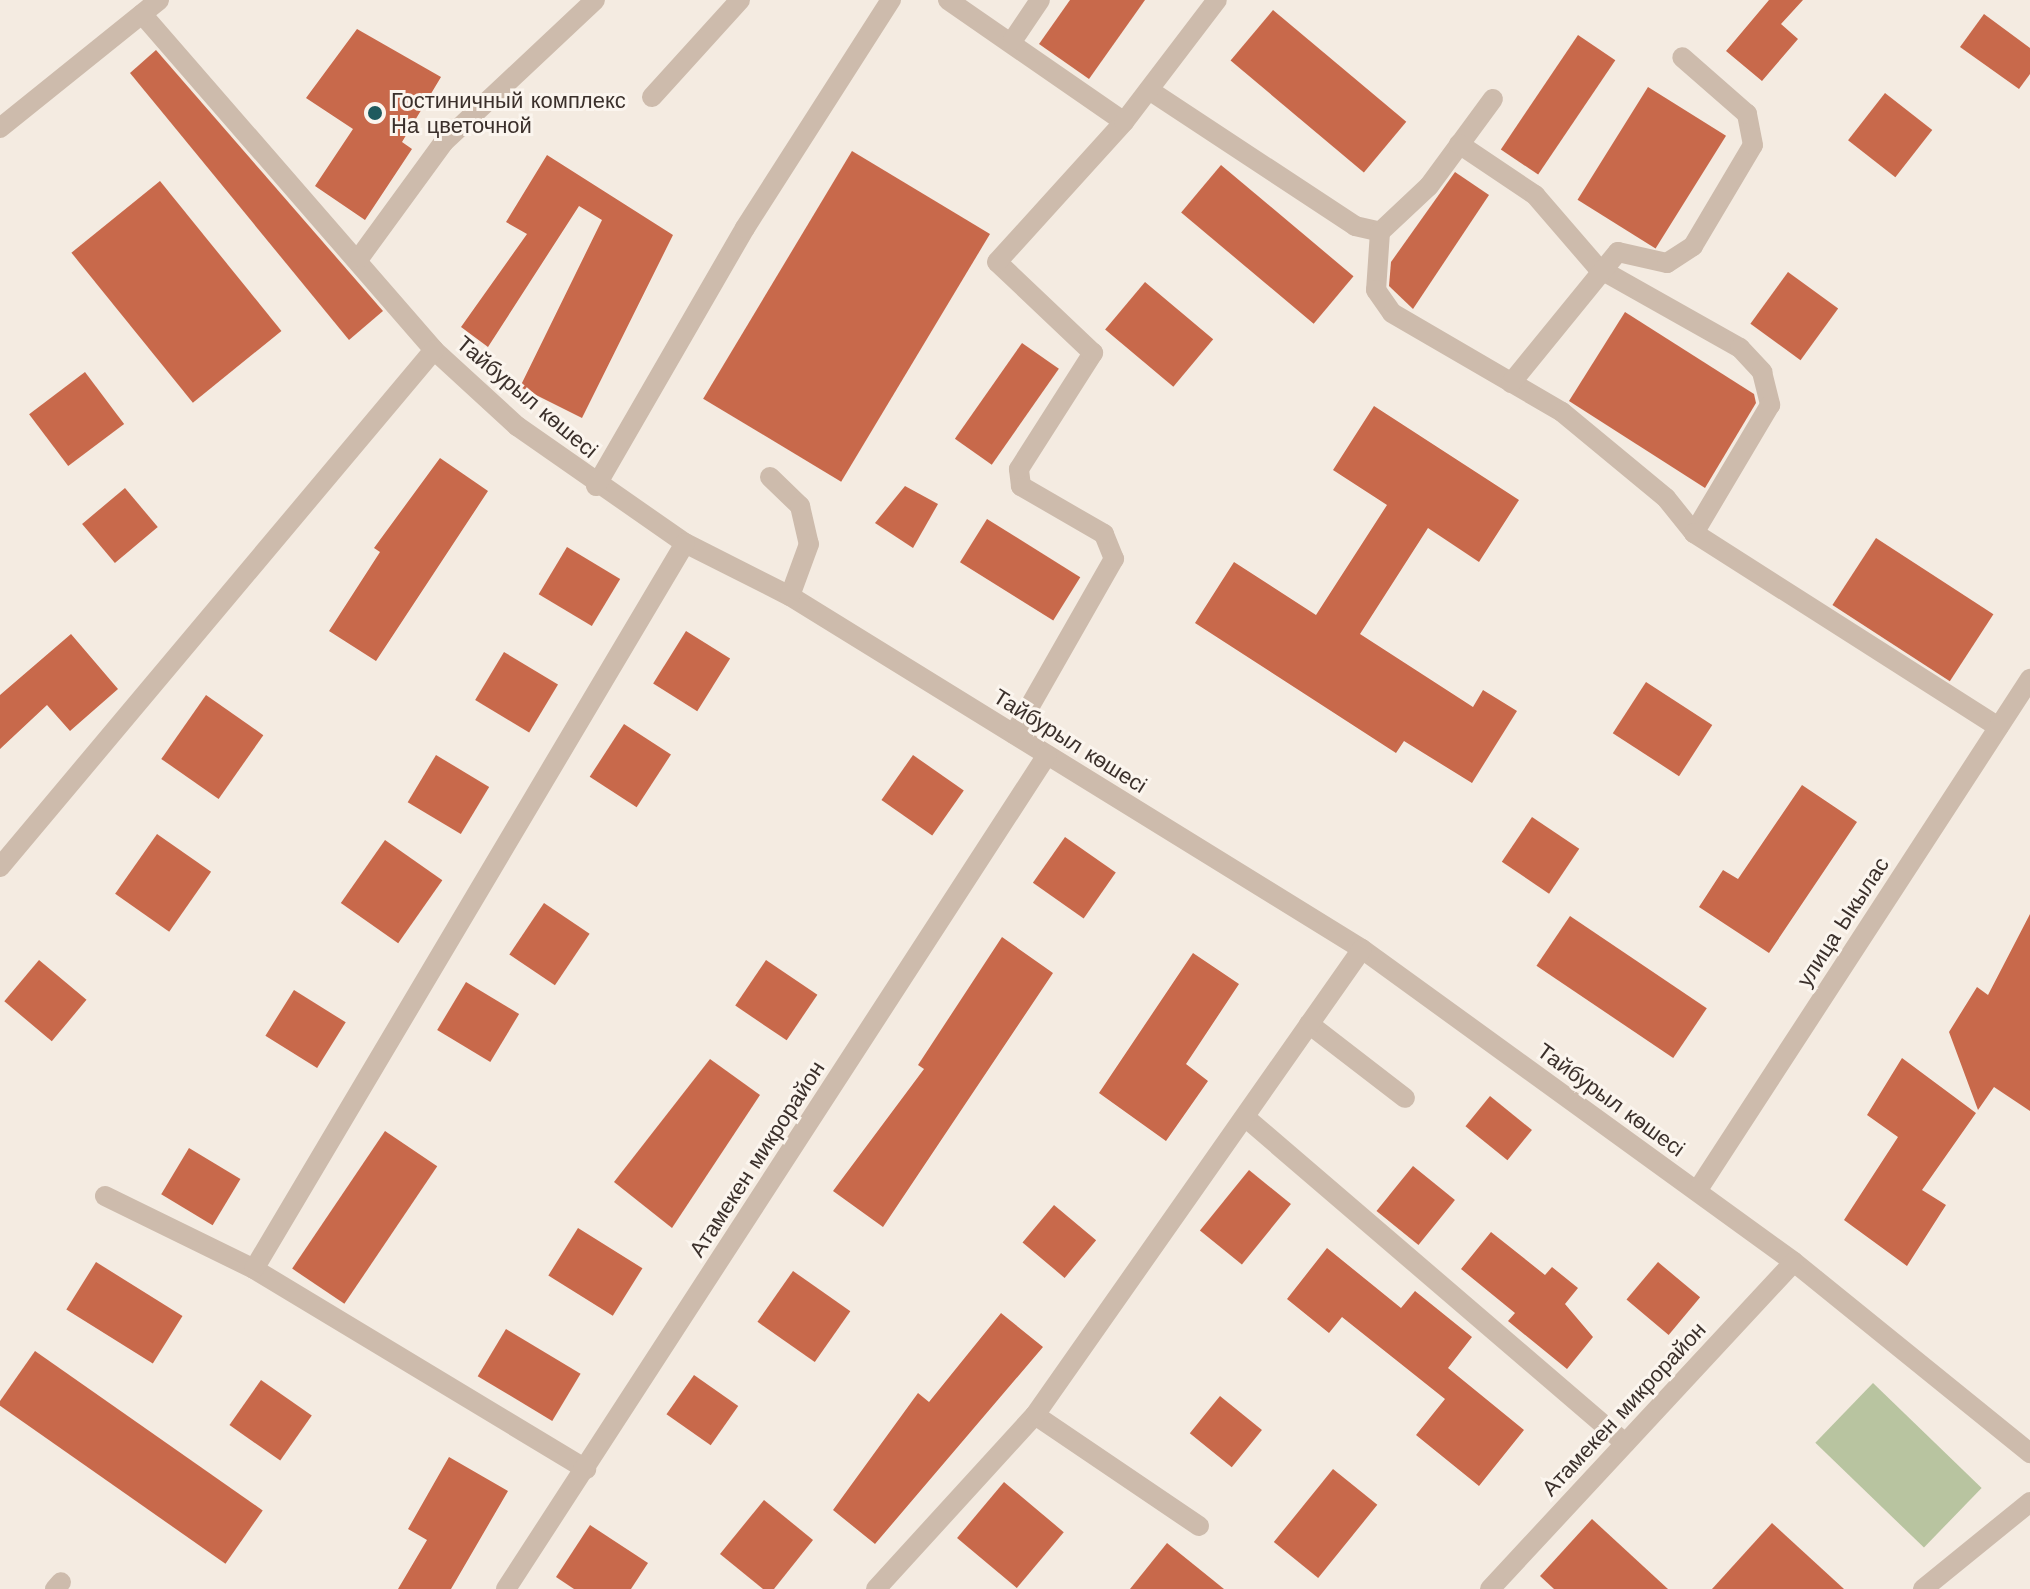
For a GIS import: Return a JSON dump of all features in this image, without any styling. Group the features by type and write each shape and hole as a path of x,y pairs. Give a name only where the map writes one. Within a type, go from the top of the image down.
{"street":[{"path":"0,128 159,0"},
{"path":"360,257 444,142 595,0"},
{"path":"652,97 740,0"},
{"path":"596,486 745,228 891,0"},
{"path":"948,0 1013,40 1124,122"},
{"path":"1013,40 1040,0"},
{"path":"1014,734 1114,559 1104,534 1021,486 1019,469 1093,353 997,262 1124,122 1217,0"},
{"name":"Тайбурыл көшесі","path":"142,14 360,257 434,350 596,486 685,543 790,596 1362,949 1794,1262 2030,1453"},
{"path":"1511,383 1598,268 1618,252 1667,263 1693,246 1753,145 1747,114 1682,57"},
{"path":"1149,90 1355,226 1380,232"},
{"path":"1493,99 1459,144 1380,232 1376,290 1392,313 1562,412 1666,498 1694,533 1999,727"},
{"path":"1459,144 1535,195 1598,268 1740,348 1772,391 1694,533"},
{"path":"0,867 434,350"},
{"path":"770,477 800,506 809,544 790,596"},
{"path":"254,1269 685,543"},
{"name":"улица Ыкылас","path":"1697,1191 2030,679"},
{"name":"Атамекен микрорайон","path":"506,1589 1047,755"},
{"path":"876,1589 1035,1415 1362,949"},
{"path":"1309,1024 1405,1098"},
{"path":"1245,1117 1625,1443"},
{"path":"105,1196 254,1269 586,1469"},
{"name":"Атамекен микрорайон","path":"1490,1589 1794,1262"},
{"path":"1035,1415 1199,1526"},
{"path":"1923,1589 2030,1502"}],"green space":[{"path":"1873,1383 1982,1488 1924,1548 1815,1443"}],"building":[{"path":"1070,0 1145,0 1089,79 1039,44"},
{"path":"1769,0 1803,0 1781,24 1798,39 1762,81 1726,51"},
{"path":"1273,10 1406,122 1364,172 1231,61"},
{"path":"1984,14 2030,48 2030,74 2019,89 1960,47"},
{"name":"Гостиничный комплекс На цветочной","path":"357,29 441,77 402,142 412,149 365,220 315,186 353,129 306,98"},
{"path":"1578,35 1615,60 1538,175 1501,149"},
{"path":"156,50 383,311 349,340 130,73"},
{"path":"1648,87 1726,136 1656,249 1578,200"},
{"path":"1885,93 1932,130 1895,177 1848,140"},
{"path":"852,151 990,234 841,482 703,399"},
{"path":"547,155 673,235 582,418 520,387 602,220 579,206 488,347 461,327 527,234 506,222"},
{"path":"1221,165 1354,276 1314,324 1181,212"},
{"path":"1455,172 1489,195 1413,309 1389,286 1391,262"},
{"path":"160,181 281,331 193,403 71,253"},
{"path":"1788,272 1838,308 1801,360 1750,324"},
{"path":"1145,282 1213,339 1173,387 1105,329"},
{"path":"1625,312 1754,394 1756,403 1705,488 1569,401"},
{"path":"1022,343 1059,369 992,465 955,439"},
{"path":"85,372 124,424 68,466 29,414"},
{"path":"1374,406 1519,500 1479,562 1428,528 1360,634 1473,707 1483,690 1517,711 1472,783 1404,741 1396,753 1195,623 1234,562 1316,615 1387,505 1333,470"},
{"path":"440,458 488,491 376,661 329,631 380,552 374,548"},
{"path":"905,486 938,504 913,548 875,523"},
{"path":"125,488 158,527 115,563 82,524"},
{"path":"987,519 1080,577 1053,621 960,562"},
{"path":"1876,538 1993,614 1950,681 1832,605"},
{"path":"567,547 620,579 592,626 539,594"},
{"path":"686,631 730,659 697,711 653,684"},
{"path":"71,634 118,689 70,731 47,705 0,749 0,695"},
{"path":"504,652 558,684 529,732 475,700"},
{"path":"1646,682 1712,725 1679,776 1613,733"},
{"path":"206,695 263,735 219,799 161,759"},
{"path":"624,724 671,754 637,807 590,777"},
{"path":"436,755 489,787 461,834 408,802"},
{"path":"913,755 964,791 932,836 881,800"},
{"path":"1802,785 1857,822 1769,953 1699,907 1723,870 1738,879"},
{"path":"1532,817 1579,849 1549,894 1502,862"},
{"path":"157,834 211,872 169,932 115,894"},
{"path":"1065,837 1116,873 1084,918 1033,883"},
{"path":"385,840 442,880 398,943 341,903"},
{"path":"544,903 590,934 555,985 509,954"},
{"path":"2030,914 2030,1111 1994,1087 1978,1110 1949,1032 1977,987 1988,995"},
{"path":"1570,916 1707,1008 1673,1058 1536,966"},
{"path":"1002,937 1053,973 883,1227 833,1191 924,1069 918,1065"},
{"path":"1193,953 1239,984 1186,1064 1208,1081 1166,1141 1099,1093"},
{"path":"39,960 86,1000 52,1041 4,1001"},
{"path":"766,960 817,995 787,1040 735,1006"},
{"path":"466,982 519,1014 490,1062 437,1030"},
{"path":"294,990 346,1022 317,1068 265,1036"},
{"path":"1902,1058 1976,1113 1922,1190 1946,1205 1907,1266 1844,1220 1898,1137 1867,1115"},
{"path":"710,1059 760,1095 672,1228 614,1182"},
{"path":"1490,1096 1532,1130 1507,1160 1465,1126"},
{"path":"385,1131 437,1166 344,1304 292,1269"},
{"path":"189,1148 240,1179 213,1225 161,1194"},
{"path":"1413,1166 1455,1200 1418,1245 1376,1211"},
{"path":"1249,1170 1291,1204 1242,1265 1200,1231"},
{"path":"1054,1205 1096,1240 1065,1278 1023,1243"},
{"path":"578,1228 642,1268 613,1316 548,1275"},
{"path":"1491,1232 1545,1275 1552,1267 1578,1288 1565,1304 1593,1337 1567,1369 1508,1321 1515,1313 1461,1269"},
{"path":"1327,1248 1401,1308 1415,1291 1472,1337 1448,1368 1524,1430 1479,1486 1416,1435 1445,1399 1342,1317 1329,1333 1287,1299"},
{"path":"96,1262 183,1316 153,1364 66,1309"},
{"path":"1658,1262 1700,1297 1669,1335 1627,1300"},
{"path":"793,1271 850,1311 815,1362 757,1322"},
{"path":"1001,1313 1043,1347 875,1544 833,1510 918,1393 929,1402"},
{"path":"506,1329 581,1374 552,1421 478,1376"},
{"path":"35,1351 263,1510 225,1564 0,1406 0,1401"},
{"path":"694,1375 738,1406 711,1445 666,1414"},
{"path":"261,1380 312,1416 280,1461 229,1425"},
{"path":"1220,1396 1262,1430 1232,1467 1190,1433"},
{"path":"449,1457 508,1491 451,1589 398,1589 427,1540 408,1529"},
{"path":"1333,1469 1377,1505 1318,1578 1274,1542"},
{"path":"1004,1482 1064,1532 1017,1588 957,1538"},
{"path":"764,1500 813,1540 774,1589 763,1589 720,1554"},
{"path":"1592,1519 1668,1589 1554,1589 1540,1576"},
{"path":"1772,1523 1844,1589 1712,1589"},
{"path":"590,1525 648,1563 631,1589 574,1589 556,1577"},
{"path":"1167,1543 1224,1589 1130,1589"}],"place":[{"name":"Гостиничный комплекс На цветочной","path":"375,113"}]}
